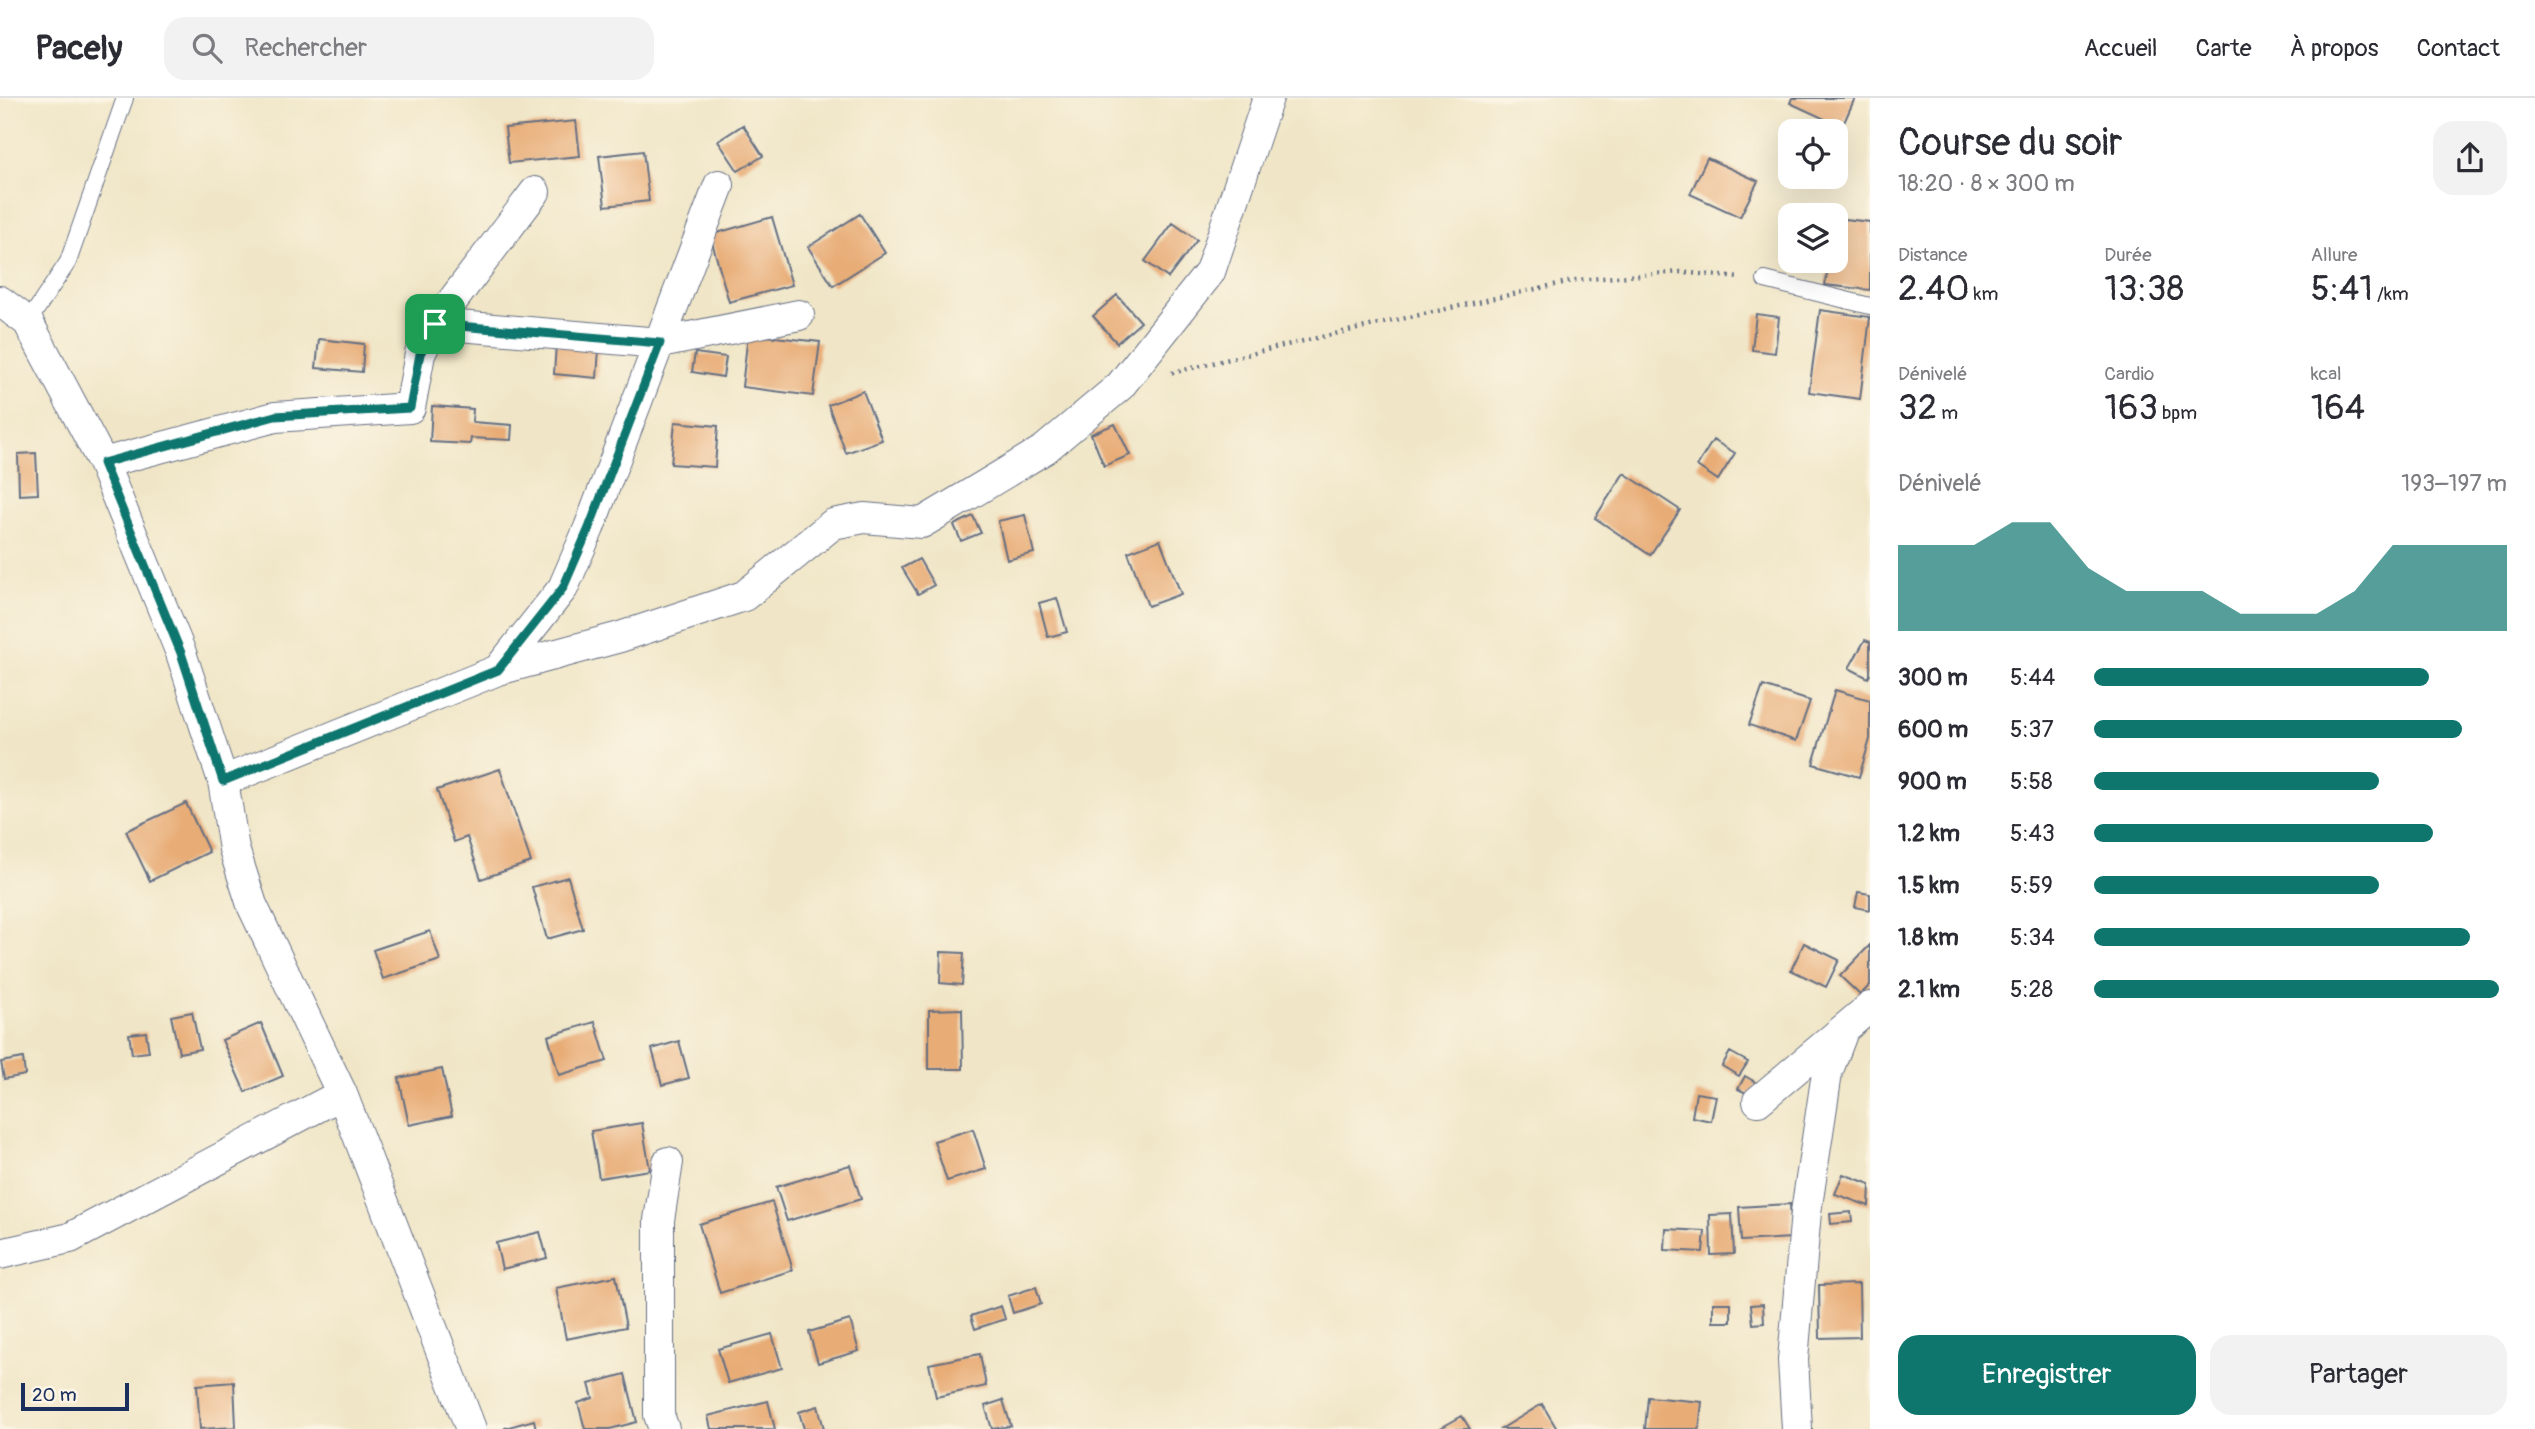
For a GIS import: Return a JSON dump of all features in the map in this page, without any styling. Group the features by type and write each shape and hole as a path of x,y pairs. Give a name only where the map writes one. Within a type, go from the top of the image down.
{"street":[{"path":"223,781 498,670 620,637 744,596 833,524 864,518 922,523 1045,449 1120,386 1210,272 1268,98"},
{"path":"498,670 563,588 589,528 719,185"},
{"path":"103,463 275,416 410,408 420,354 435,324 535,192"},
{"path":"0,301 28,322 103,463 181,653 223,781 234,849 252,905 342,1094 471,1429"},
{"path":"435,324 660,343 799,315"},
{"path":"1758,1101 1870,1007"},
{"path":"1797,1429 1793,1360 1806,1212 1827,1073 1843,1031"},
{"path":"0,1254 70,1238 342,1094"},
{"path":"664,1429 659,1415 659,1220 668,1162"}],"lane":[{"path":"28,322 68,262 125,98"},
{"path":"1765,280 1870,306"}],"path":[{"path":"1120,386 1303,341 1576,280 1681,272 1765,280"}],"building":[{"path":"1792,98 1855,98 1846,119 1825,119 1790,103"},
{"path":"576,121 580,156 509,163 505,128"},
{"path":"743,125 763,156 738,171 718,141"},
{"path":"643,151 649,201 605,206 599,156"},
{"path":"1707,158 1758,181 1740,217 1690,194"},
{"path":"860,214 885,253 833,286 808,247"},
{"path":"772,217 792,285 729,302 710,235"},
{"path":"1848,219 1870,222 1870,290 1825,285 1827,273 1848,273"},
{"path":"1173,223 1197,240 1168,278 1145,261"},
{"path":"1117,295 1141,322 1117,343 1093,316"},
{"path":"1820,310 1870,317 1860,399 1809,392"},
{"path":"1756,314 1779,317 1775,353 1752,350"},
{"path":"748,334 820,342 813,396 742,387"},
{"path":"319,339 364,344 362,372 316,368"},
{"path":"556,344 599,348 597,378 554,374"},
{"path":"695,353 726,357 723,377 692,372"},
{"path":"863,391 882,440 846,453 828,405"},
{"path":"432,406 473,409 472,422 512,425 511,440 471,438 470,444 430,442"},
{"path":"675,422 718,426 715,467 671,464"},
{"path":"1115,424 1130,455 1104,466 1091,434"},
{"path":"1713,440 1735,453 1718,480 1697,466"},
{"path":"36,453 38,494 19,495 18,454"},
{"path":"1624,473 1680,510 1650,555 1595,518"},
{"path":"1025,515 1034,553 1007,560 998,521"},
{"path":"973,516 981,533 961,541 954,525"},
{"path":"1160,540 1181,594 1148,606 1128,552"},
{"path":"919,559 934,585 918,594 902,568"},
{"path":"1057,598 1067,632 1048,637 1039,603"},
{"path":"1865,640 1870,642 1868,678 1849,668"},
{"path":"1763,686 1810,701 1796,741 1749,725"},
{"path":"1835,690 1870,700 1870,739 1859,777 1813,764"},
{"path":"500,769 531,862 481,879 467,837 454,842 437,790"},
{"path":"186,803 209,852 150,881 126,831"},
{"path":"568,877 583,929 547,939 532,887"},
{"path":"1858,892 1870,894 1870,910 1855,907"},
{"path":"430,931 440,960 383,979 373,950"},
{"path":"1804,943 1839,960 1826,987 1791,970"},
{"path":"1870,945 1870,985 1860,995 1840,976"},
{"path":"941,952 964,953 962,985 940,983"},
{"path":"962,1009 963,1069 929,1069 929,1010"},
{"path":"192,1012 200,1049 179,1053 171,1016"},
{"path":"595,1022 607,1061 559,1075 548,1036"},
{"path":"261,1023 283,1076 245,1092 222,1040"},
{"path":"146,1032 149,1052 132,1054 129,1034"},
{"path":"679,1041 689,1078 662,1085 652,1049"},
{"path":"1730,1052 1748,1062 1739,1076 1722,1066"},
{"path":"23,1058 25,1075 4,1079 1,1062"},
{"path":"442,1069 452,1116 409,1125 399,1078"},
{"path":"1745,1076 1757,1083 1750,1095 1738,1089"},
{"path":"1696,1093 1716,1096 1711,1121 1692,1117"},
{"path":"642,1123 650,1170 599,1178 591,1131"},
{"path":"973,1129 986,1169 947,1181 934,1141"},
{"path":"850,1165 861,1199 787,1221 776,1187"},
{"path":"1843,1174 1870,1184 1869,1206 1835,1194"},
{"path":"772,1202 793,1270 720,1293 699,1224"},
{"path":"1790,1204 1792,1238 1741,1241 1739,1207"},
{"path":"1851,1212 1852,1222 1831,1224 1830,1214"},
{"path":"1732,1214 1734,1254 1711,1255 1710,1215"},
{"path":"1666,1229 1705,1231 1703,1252 1665,1250"},
{"path":"540,1232 547,1258 502,1269 496,1243"},
{"path":"616,1276 626,1327 566,1339 556,1288"},
{"path":"1859,1284 1860,1337 1820,1338 1819,1285"},
{"path":"1036,1287 1041,1304 1013,1313 1008,1296"},
{"path":"1713,1303 1731,1303 1731,1322 1713,1322"},
{"path":"1763,1304 1764,1323 1753,1324 1751,1305"},
{"path":"1001,1306 1005,1319 975,1329 971,1316"},
{"path":"850,1320 859,1351 818,1363 809,1332"},
{"path":"772,1334 782,1368 728,1383 718,1349"},
{"path":"980,1354 986,1386 936,1397 929,1364"},
{"path":"625,1374 637,1422 610,1429 585,1429 578,1403 593,1398 589,1384"},
{"path":"234,1382 236,1427 200,1429 197,1385"},
{"path":"1648,1397 1702,1402 1699,1429 1645,1429"},
{"path":"1003,1400 1011,1426 992,1429 985,1406"},
{"path":"768,1401 775,1429 711,1429 708,1416"},
{"path":"1542,1404 1557,1429 1501,1429"},
{"path":"818,1406 824,1429 804,1429 799,1412"},
{"path":"1462,1416 1470,1429 1439,1429"},
{"path":"534,1420 536,1429 505,1429 505,1428"}],"route":[{"path":"435,324 660,343 563,588 498,670 223,781 181,653 103,463 275,416 410,408 420,354 435,324"}]}
